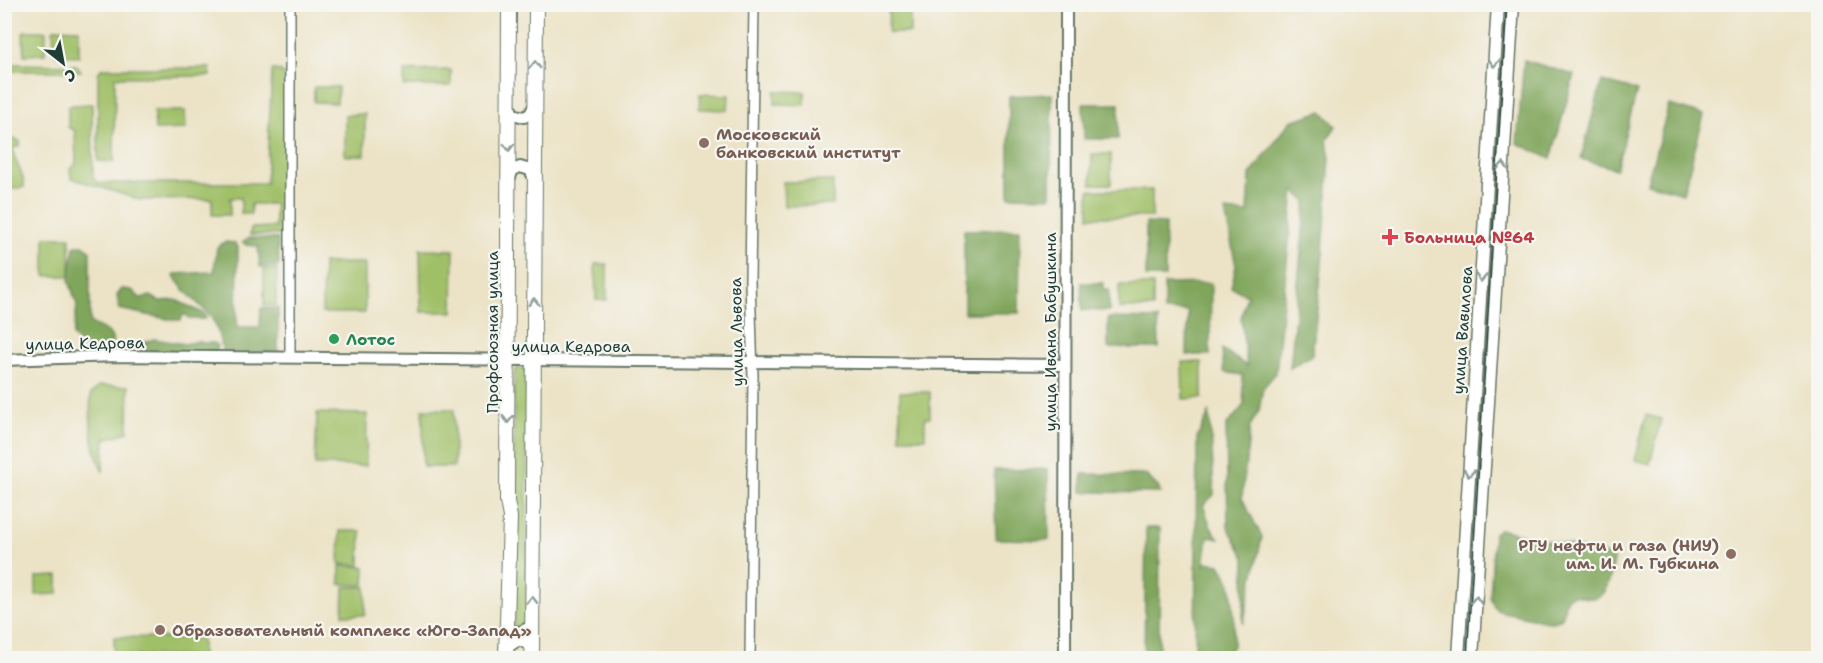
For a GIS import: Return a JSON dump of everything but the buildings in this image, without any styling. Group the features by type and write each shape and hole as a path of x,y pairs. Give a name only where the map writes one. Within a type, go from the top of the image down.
{"main road":[{"name":"Профсоюзная улица","path":"506,652 510,517 507,501 509,4"},
{"path":"532,653 536,4"},
{"name":"улица Вавилова","path":"1458,658 1498,4"},
{"name":"улица Вавилова","path":"1472,658 1513,4"},
{"path":"506,652 519,639 527,642 532,653"}],"street":[{"path":"290,4 290,357"},
{"name":"улица Львова","path":"750,658 752,361 750,281 754,4"},
{"name":"улица Ивана Бабушкина","path":"1065,658 1066,4"},
{"path":"509,104 513,114 520,117 530,114 535,104"},
{"path":"508,180 513,170 524,167 530,170 535,180"},
{"name":"улица Кедрова","path":"4,360 116,356 1065,365"},
{"path":"506,627 518,633 532,626"}],"green space":[{"path":"889,5 910,5 910,33 888,33"},
{"path":"56,28 79,29 79,56 56,55 53,30"},
{"path":"25,31 46,31 45,54 24,55 23,33"},
{"path":"1524,60 1574,75 1551,159 1517,143"},
{"path":"5,64 77,65 81,71 5,71"},
{"path":"102,68 210,68 210,76 115,77 114,162 98,161 98,73"},
{"path":"273,70 285,75 285,230 279,235 250,235 251,228 275,227 275,204 251,204 251,214 241,214 241,198 230,198 230,215 212,215 212,199 140,200 71,178 70,169 76,164 75,131 68,127 68,107 92,104 93,178 98,183 266,183"},
{"path":"451,70 451,86 404,86 404,71"},
{"path":"1602,81 1637,91 1616,169 1581,159"},
{"path":"314,87 338,87 337,103 314,102"},
{"path":"775,91 805,92 805,105 775,104"},
{"path":"700,94 729,95 728,110 699,109"},
{"path":"1052,94 1051,197 1009,196 1009,96"},
{"path":"1083,104 1119,104 1118,139 1084,139"},
{"path":"1669,105 1704,115 1683,193 1647,183"},
{"path":"154,111 185,111 186,129 155,130"},
{"path":"1322,111 1336,126 1327,140 1330,159 1312,355 1290,368 1306,200 1294,191 1276,373 1263,388 1259,411 1250,426 1242,498 1262,537 1243,624 1245,558 1228,527 1226,426 1244,405 1242,375 1224,372 1222,349 1247,366 1241,318 1247,295 1231,287 1236,266 1225,211 1248,213 1250,175 1291,121"},
{"path":"365,114 365,155 345,156 345,115"},
{"path":"5,139 20,141 20,146 13,148 24,187 5,190"},
{"path":"1092,154 1111,154 1111,184 1091,184"},
{"path":"833,181 833,205 784,206 783,182"},
{"path":"1089,190 1152,190 1152,217 1089,217"},
{"path":"1146,223 1165,224 1165,277 1146,277"},
{"path":"1020,229 1019,313 964,313 964,230"},
{"path":"45,237 70,237 70,276 45,276"},
{"path":"249,238 278,239 279,266 260,267 258,246 246,245 243,242"},
{"path":"225,242 235,243 238,247 237,327 260,327 261,308 278,308 278,352 224,353 214,322 174,276 175,274 214,272 217,247"},
{"path":"83,245 90,250 90,322 107,332 112,338 113,343 106,350 91,351 73,336 77,305 69,281 74,247"},
{"path":"420,249 454,250 453,312 421,312"},
{"path":"323,263 365,263 365,313 322,313"},
{"path":"595,264 607,264 607,300 596,300"},
{"path":"264,269 277,269 276,305 264,305"},
{"path":"1081,283 1103,283 1103,290 1109,290 1109,311 1082,310"},
{"path":"1211,283 1210,355 1187,355 1188,311 1164,311 1164,284"},
{"path":"1119,285 1153,285 1153,308 1119,308"},
{"path":"122,289 132,290 140,298 151,296 159,301 176,300 205,314 206,319 190,319 183,315 181,320 172,320 119,309 117,295"},
{"path":"1108,318 1158,319 1159,348 1108,348"},
{"path":"154,339 185,344 198,341 214,343 217,345 217,351 214,354 145,351 143,349 145,342"},
{"path":"1182,362 1202,362 1202,398 1183,399"},
{"path":"517,368 528,368 526,622 518,627 514,626 514,373"},
{"path":"99,386 129,386 128,432 105,439 103,472 94,444 90,414 91,394"},
{"path":"900,392 930,392 930,418 925,418 925,438 900,438"},
{"path":"423,409 454,409 454,467 423,467"},
{"path":"317,413 367,414 366,466 315,465"},
{"path":"1209,413 1214,495 1203,505 1210,525 1219,539 1208,537 1204,567 1206,562 1220,564 1231,584 1234,617 1233,646 1224,658 1195,658 1197,438"},
{"path":"1646,415 1661,419 1650,464 1635,460"},
{"path":"1048,469 1049,540 996,539 994,470"},
{"path":"1082,474 1146,475 1159,488 1160,493 1082,492"},
{"path":"1146,528 1160,528 1159,658 1144,658"},
{"path":"1499,529 1611,556 1614,561 1606,588 1598,597 1570,596 1565,602 1563,615 1557,621 1550,622 1499,611 1494,607 1490,597 1494,533"},
{"path":"340,531 361,531 360,565 339,564"},
{"path":"340,566 365,567 364,585 340,584"},
{"path":"58,576 58,594 36,595 36,577"},
{"path":"344,587 366,587 365,615 343,615"},
{"path":"114,637 202,638 202,656 114,655"}],"tram line":[{"path":"1467,658 1507,4"}],"place":[{"name":"Московский банковский институт","path":"704,143"},
{"name":"Больница №64","path":"1390,237"},
{"name":"Лотос","path":"334,339"},
{"name":"РГУ нефти и газа (НИУ) им. И. М. Губкина","path":"1731,554"},
{"name":"Образовательный комплекс «Юго-Запад»","path":"160,630"}]}
